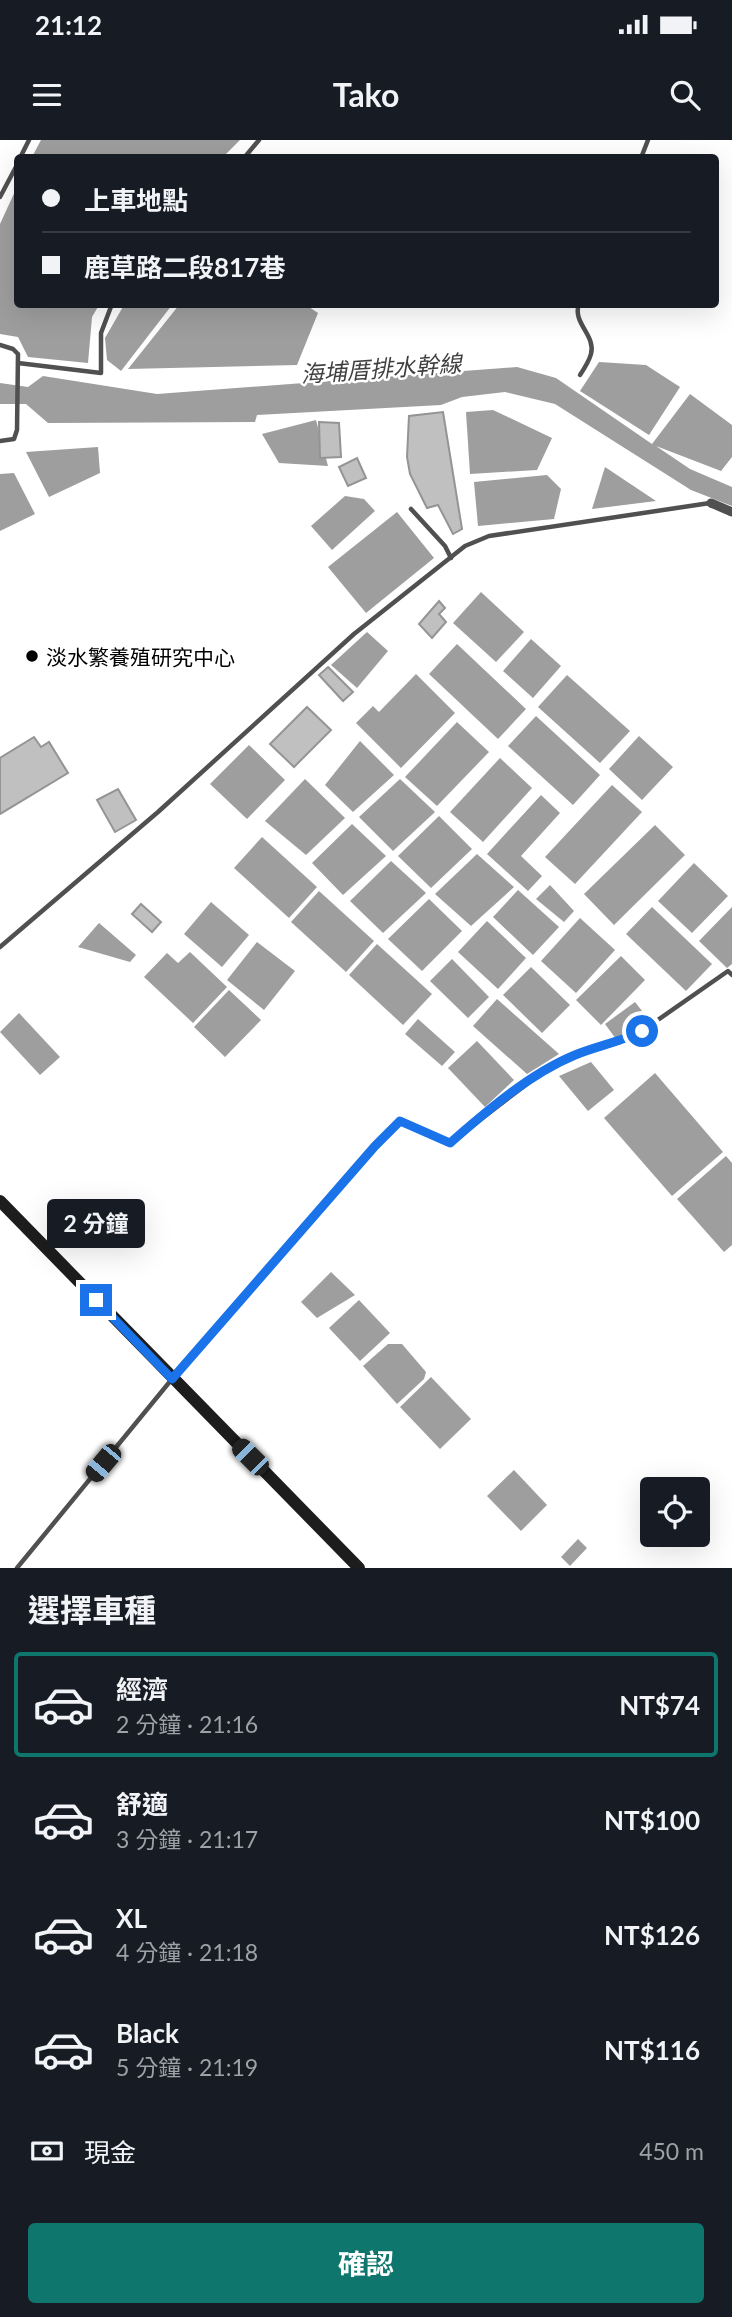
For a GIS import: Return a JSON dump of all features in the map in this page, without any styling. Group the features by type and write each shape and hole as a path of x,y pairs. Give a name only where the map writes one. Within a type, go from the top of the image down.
{"street":[{"path":"711,503 732,512"},
{"path":"0,1201 359,1568"}],"lane":[{"path":"247,154 259,140"},
{"path":"0,197 14,171"},
{"path":"18,363 101,373 101,333 110,308"},
{"path":"579,308 578,318 591,340 592,353 580,375"},
{"path":"0,345 13,349 18,363 17,430 14,439 0,441"},
{"path":"0,947 158,812 354,634 465,546 489,536 711,503"},
{"path":"411,509 445,546 451,558"},
{"path":"17,1568 172,1379 375,1146 400,1121 450,1143 540,1074 575,1055 620,1042 642,1031 728,971 732,975"}],"shaded area":[{"path":"41,140 240,140 226,154 34,154"},
{"path":"14,194 14,308 97,308 92,317 88,363 28,357 18,337 0,334 0,224"},
{"path":"122,308 170,308 121,371 107,360 105,338"},
{"path":"177,308 310,308 318,313 297,365 128,369"},
{"path":"599,362 646,365 680,387 649,435 580,391"},
{"path":"517,367 556,378 652,444 690,394 732,425 732,457 721,471 656,446 690,469 732,487 732,506 691,490 555,404 505,392 462,397 441,405 257,415 255,422 48,423 26,404 0,404 0,383 28,387 43,376 157,394"},
{"path":"493,410 552,438 537,470 470,474 466,412"},
{"path":"316,420 328,466 279,463 262,434"},
{"path":"98,447 100,473 49,497 26,452"},
{"path":"605,467 656,501 592,509"},
{"path":"14,473 35,514 0,531 0,474"},
{"path":"547,475 561,489 554,519 478,526 474,482"},
{"path":"345,496 364,499 375,511 332,550 311,526"},
{"path":"397,512 434,558 366,613 328,567"},
{"path":"481,592 524,632 496,662 453,623"},
{"path":"367,632 388,651 357,688 331,665"},
{"path":"531,639 561,666 533,698 503,671"},
{"path":"457,644 526,709 498,739 429,674"},
{"path":"416,674 455,713 401,768 356,723 373,706 379,712"},
{"path":"567,675 630,731 600,763 538,707"},
{"path":"536,716 600,775 573,805 508,746"},
{"path":"457,722 489,752 437,806 405,777"},
{"path":"639,736 673,767 642,800 609,769"},
{"path":"360,741 394,775 353,812 325,785"},
{"path":"249,745 285,780 247,819 210,784"},
{"path":"500,758 532,788 483,842 450,812"},
{"path":"305,779 345,818 306,855 265,821"},
{"path":"400,779 435,812 393,851 359,817"},
{"path":"612,785 642,812 575,884 545,857"},
{"path":"541,795 560,813 521,856 542,876 528,891 487,854"},
{"path":"439,816 472,849 431,888 398,856"},
{"path":"352,824 386,856 343,895 312,863"},
{"path":"655,825 685,855 614,925 584,894"},
{"path":"262,837 317,887 289,918 234,868"},
{"path":"477,854 514,887 471,926 435,894"},
{"path":"391,861 426,893 383,933 350,901"},
{"path":"694,863 728,896 692,933 658,901"},
{"path":"550,885 574,911 564,922 536,899"},
{"path":"518,890 559,927 533,955 493,917"},
{"path":"319,891 374,941 346,972 291,922"},
{"path":"429,899 462,931 422,971 388,939"},
{"path":"211,902 249,935 222,967 184,934"},
{"path":"652,907 712,964 686,991 626,934"},
{"path":"732,907 732,964 727,968 699,941"},
{"path":"580,918 615,950 576,993 541,961"},
{"path":"487,921 526,958 498,989 458,952"},
{"path":"99,923 136,955 130,962 78,947"},
{"path":"257,942 295,971 264,1010 227,980"},
{"path":"377,944 432,994 403,1025 349,975"},
{"path":"190,952 227,987 193,1023 144,977 167,953 178,963"},
{"path":"621,956 645,980 601,1025 576,1000"},
{"path":"452,959 489,997 468,1018 430,981"},
{"path":"531,967 570,1005 542,1033 503,995"},
{"path":"229,990 261,1020 225,1057 194,1027"},
{"path":"497,999 559,1054 527,1074 473,1026"},
{"path":"635,1002 646,1016 616,1039 605,1024"},
{"path":"19,1013 60,1057 40,1075 0,1032"},
{"path":"418,1019 455,1052 442,1066 405,1034"},
{"path":"477,1041 514,1080 485,1107 448,1068"},
{"path":"591,1062 614,1090 588,1111 559,1076"},
{"path":"655,1073 723,1152 672,1196 604,1118"},
{"path":"726,1156 732,1163 732,1245 724,1252 677,1199"},
{"path":"331,1272 355,1295 317,1318 301,1302"},
{"path":"359,1300 390,1333 360,1361 329,1328"},
{"path":"388,1344 402,1344 426,1372 424,1379 397,1404 363,1366"},
{"path":"431,1377 471,1419 440,1449 400,1407"},
{"path":"514,1470 547,1505 521,1531 487,1496"},
{"path":"578,1539 587,1548 570,1566 561,1557"}],"building":[{"path":"443,412 462,529 453,534 438,505 427,508 410,474 407,457 409,416"},
{"path":"319,422 339,423 341,457 320,458"},
{"path":"357,458 366,478 348,486 339,467"},
{"path":"439,601 445,608 439,614 446,622 432,638 419,624"},
{"path":"328,667 353,692 343,701 319,675"},
{"path":"307,707 331,730 294,767 270,744"},
{"path":"34,737 41,747 49,742 68,773 0,814 0,758"},
{"path":"118,789 136,820 115,832 97,800"},
{"path":"141,904 161,922 152,932 132,914"}],"place":[{"name":"淡水繁養殖研究中心","path":"32,656"}],"route":[{"path":"96,1300 172,1379 375,1146 400,1121 450,1143 476,1120 540,1074 575,1055 620,1042 642,1031"}],"water label":[{"name":"海埔厝排水幹線","path":"381,368"}]}
